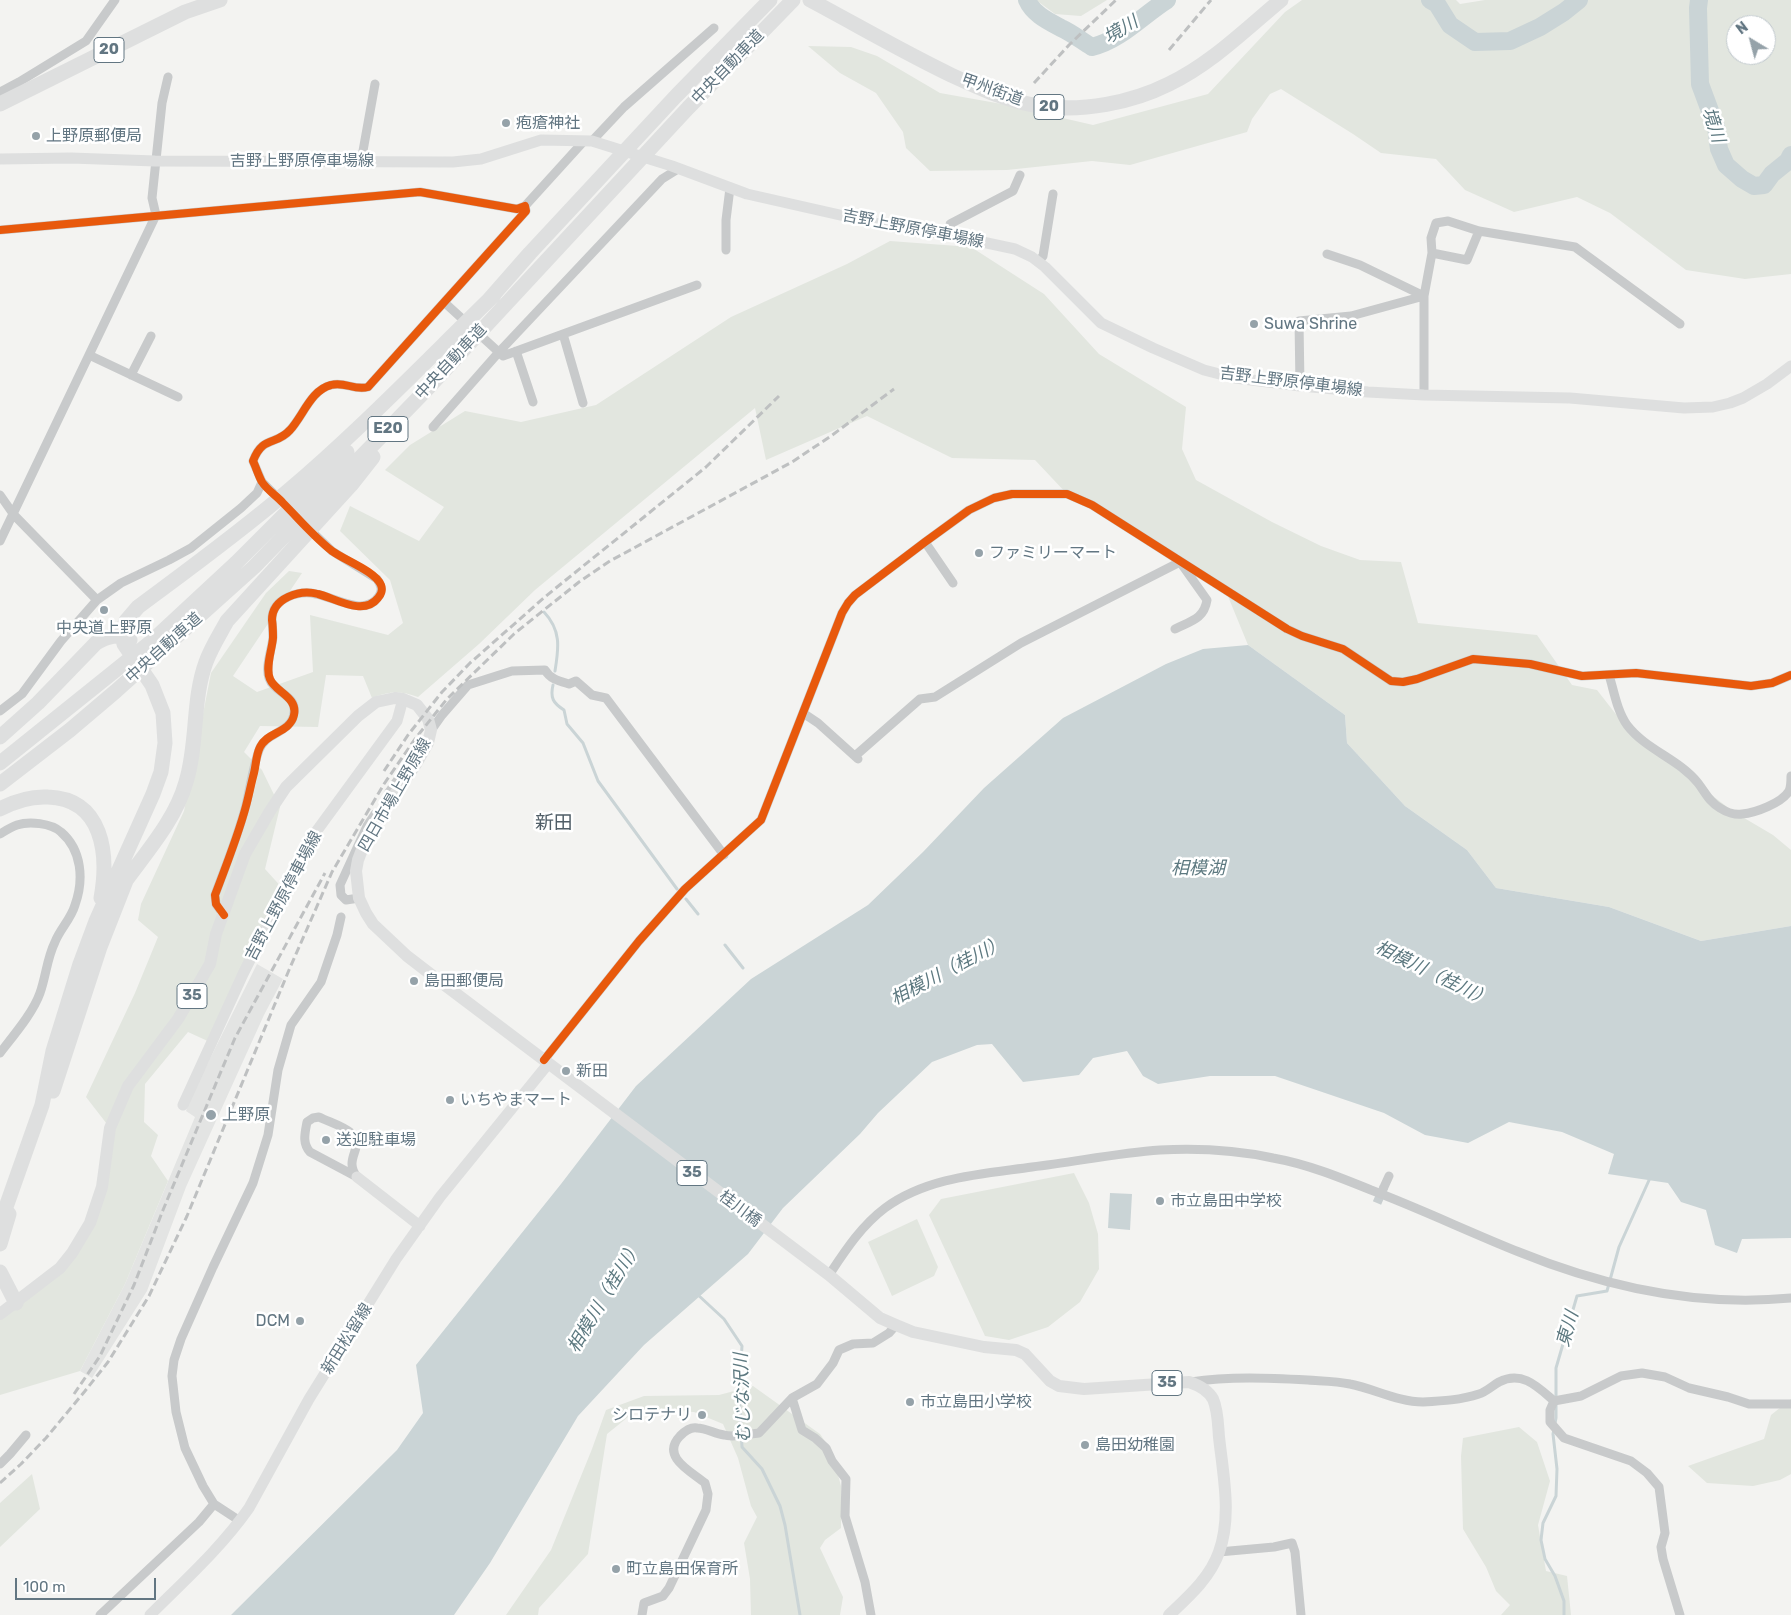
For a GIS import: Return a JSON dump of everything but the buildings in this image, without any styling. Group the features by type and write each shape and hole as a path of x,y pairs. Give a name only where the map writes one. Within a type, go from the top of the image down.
{"highway":[{"name":"20","path":"0,104 184,12 220,0"},
{"name":"中央自動車道","path":"0,763 152,641 229,569 357,442 494,295 557,224 770,0"},
{"name":"中央自動車道","path":"0,784 29,763 116,691 254,567 429,387 603,199 793,0"},
{"name":"甲州街道","path":"810,0 921,60 984,90 1039,106 1062,108 1115,102 1145,94 1171,83 1228,45 1281,0"},
{"path":"0,1244 100,947 167,778 174,745 167,712 125,640 123,628 126,621 138,607 242,530 289,491 354,432 494,295"},
{"path":"124,883 157,838 180,798 190,767 202,673 206,660 227,621 351,485 429,387"},
{"path":"0,737 38,703 96,643 104,638 125,640"},
{"path":"0,1224 37,1123 47,1087 53,1051 80,964 96,921 157,783 165,752 167,712"},
{"path":"0,810 11,803 27,798 54,797 73,801 90,817 101,838 104,863 104,882 96,921"},
{"path":"0,1272 16,1303"},
{"path":"0,1287 16,1303"}],"main road":[{"name":"吉野上野原停車場線","path":"0,159 453,162 481,159 541,140 592,142 675,168 747,194 893,227 950,235 1015,249 1038,262 1101,323 1204,370 1235,378 1300,386 1424,395 1570,398 1684,408 1713,407 1730,404 1744,398 1791,366"},
{"name":"四日市場上野原線","path":"0,1314 60,1268 90,1224 102,1187 110,1128 128,1086 178,1019 210,964 216,934 245,854 270,810 286,787 358,716 376,702 385,699 403,699 416,705 428,719 431,730 428,743 416,764 384,810 362,847 356,877 359,898 366,913 381,933 446,986 578,1086"},
{"name":"吉野上野原停車場線","path":"183,1105 243,974 310,840 398,721 403,699"},
{"name":"新田松留線","path":"150,1615 240,1522 309,1398 396,1259 440,1197 546,1062"},
{"name":"桂川橋","path":"578,1086 829,1276"},
{"path":"357,1177 420,1226"},
{"name":"35","path":"829,1276 880,1318 896,1326 913,1332 984,1347 1016,1350 1025,1354 1050,1381 1059,1386 1071,1389 1189,1382 1208,1393 1214,1402 1216,1410 1225,1506 1223,1538 1212,1567 1201,1582 1169,1615"}],"street":[{"path":"0,92 86,41 115,0"},
{"path":"0,230 420,192 517,209 525,206 592,142 624,108 714,28"},
{"path":"0,541 156,215 152,198 155,161 168,77"},
{"path":"361,162 376,84"},
{"path":"433,427 498,352 662,179 675,168"},
{"path":"950,235 950,224 1013,191 1020,175"},
{"path":"726,250 726,220 730,188"},
{"path":"1038,262 1044,256 1053,194"},
{"path":"224,915 216,904 215,895 238,831 259,750 268,737 283,730 290,723 295,714 294,706 290,699 275,687 269,679 268,668 273,637 272,615 276,606 282,599 310,593 354,606 366,606 375,602 381,595 382,586 378,579 348,562 320,540 266,485 253,461 256,452 264,443 289,432 322,389 339,384 360,390 368,387 447,305 526,211 525,206"},
{"path":"1424,395 1424,296 1432,253 1431,238 1436,223 1448,221 1479,231 1575,247 1680,324"},
{"path":"1432,253 1467,260 1479,231"},
{"path":"1327,254 1360,265 1424,296"},
{"path":"447,305 503,356 697,285"},
{"path":"1300,386 1299,322 1351,316 1424,296"},
{"path":"563,334 583,403"},
{"path":"131,375 151,336"},
{"path":"516,351 533,402"},
{"path":"89,355 178,397"},
{"path":"0,711 22,694 61,641 97,600 122,583 190,548 241,508 266,485"},
{"path":"546,1062 639,941 685,890 761,820 842,613 848,603 871,582 969,510 994,498 1012,494 1066,494 1092,505 1287,629 1302,636 1344,649 1392,681 1403,682 1417,679 1473,659 1530,664 1582,676 1636,673 1751,686 1772,683 1791,675"},
{"path":"0,495 14,514 97,600"},
{"path":"925,542 953,583"},
{"path":"1175,629 1201,616 1206,609 1206,600 1180,562"},
{"path":"803,713 818,723 857,757 920,699 935,697 1021,642 1180,562"},
{"path":"359,898 346,900 341,895 340,885 367,826 400,776 442,715 468,685 512,671 544,670 548,676 570,684 576,681 592,694 606,698 724,855"},
{"path":"1609,675 1621,716 1627,725 1647,744 1689,774 1711,802 1719,808 1742,814 1774,804 1787,794 1790,789 1791,776"},
{"path":"0,834 18,825 32,823 59,830 70,840 80,868 80,884 75,906 54,942 40,994 0,1053"},
{"path":"240,1522 214,1504 185,1448 176,1412 172,1376 174,1360 205,1285 253,1182 268,1135 278,1070 291,1025 321,982 341,917"},
{"path":"319,1117 350,1132 355,1137 357,1146 351,1163 352,1170 357,1177 310,1152 306,1146 304,1136 307,1122 319,1117"},
{"path":"829,1276 863,1229 883,1210 919,1190 942,1182 974,1175 1160,1150 1201,1150 1258,1155 1316,1168 1403,1202 1519,1252 1609,1282 1661,1294 1707,1299 1755,1300 1791,1298"},
{"path":"1384,1187 1389,1176"},
{"path":"642,1615 644,1604 663,1596 669,1588 706,1510 708,1494 705,1483 680,1466 675,1456 674,1446 679,1437 687,1430 697,1428 726,1436 759,1433 792,1398 817,1384 833,1363 839,1350 853,1344 873,1343 896,1326"},
{"path":"1554,1401 1581,1396 1621,1376 1642,1373 1665,1377 1689,1388 1749,1404 1791,1404"},
{"path":"1189,1382 1207,1379 1272,1378 1349,1383 1407,1402 1424,1402 1460,1399 1481,1394 1500,1382 1511,1378 1521,1378 1535,1384 1554,1401"},
{"path":"792,1398 802,1430 826,1448 832,1461 846,1479 845,1516 865,1582 870,1615"},
{"path":"1554,1401 1550,1410 1550,1422 1564,1438 1631,1462 1647,1473 1659,1487 1665,1533 1661,1547 1680,1615"},
{"path":"0,1464 26,1435"},
{"path":"100,1615 199,1522 214,1504"},
{"path":"1219,1552 1274,1547 1292,1543 1295,1552 1301,1615"}],"shaded area":[{"path":"1036,0 1107,0 1081,16 1055,14"},
{"path":"1302,0 1456,0 1460,4 1485,0 1791,0 1791,274 1745,279 1686,270 1610,213 1577,197 1514,212 1465,190 1436,159 1381,153 1281,89 1270,94 1252,119 1247,132 1130,165 1092,161 1007,170 930,171 906,148 903,132 876,93 840,73 808,46 851,47 877,56 940,93 1002,104 1093,125 1208,94 1285,12"},
{"path":"890,241 971,247 1044,294 1099,354 1186,407 1182,449 1196,480 1272,522 1321,546 1360,560 1401,562 1418,623 1537,635 1572,685 1597,690 1633,736 1734,812 1773,835 1791,850 1791,926 1701,941 1609,907 1496,888 1467,850 1405,806 1347,743 1345,715 1248,645 1225,589 1067,494 1035,460 952,458 867,416 766,460 755,408 535,590 479,644 418,697 395,693 372,698 363,676 326,675 318,727 260,726 244,752 262,770 280,807 265,869 285,891 212,1043 188,1032 145,1084 144,1122 158,1135 151,1156 168,1181 125,1284 80,1371 0,1395 0,1314 60,1268 90,1223 110,1128 86,1097 135,993 158,937 138,920 141,904 184,811 211,673 266,593 289,571 302,573 233,676 257,692 313,672 310,615 388,635 403,623 390,580 340,531 350,506 419,541 444,507 385,470 410,445 465,411 521,422 596,405 731,317 847,264"},
{"path":"257,964 283,979 264,1015 186,1187 147,1291 92,1378 80,1371 125,1284 195,1117 186,1111 192,1095"},
{"path":"1074,1173 1089,1203 1098,1234 1099,1269 1080,1302 1048,1327 1009,1340 985,1336 929,1215 941,1199"},
{"path":"917,1219 938,1267 934,1276 892,1296 868,1242"},
{"path":"753,1386 820,1434 832,1452 841,1486 841,1528 825,1540 820,1548 843,1597 840,1615 751,1615 750,1579 744,1543 757,1517 751,1506 738,1458 723,1424 694,1412 638,1409 607,1434 588,1554 539,1608 538,1615 506,1615 551,1550 606,1410 644,1396 719,1395"},
{"path":"1791,1399 1791,1474 1780,1480 1753,1486 1707,1483 1688,1466 1764,1439 1771,1415"},
{"path":"1519,1427 1537,1442 1550,1481 1538,1525 1546,1571 1567,1576 1571,1615 1501,1615 1510,1605 1496,1591 1486,1567 1463,1529 1461,1456 1463,1438"},
{"path":"32,1474 40,1509 0,1547 0,1503"}],"water":[{"name":"相模湖","path":"1248,645 1345,715 1347,743 1405,806 1467,850 1496,888 1609,907 1701,941 1791,926 1791,1238 1742,1239 1737,1253 1715,1245 1706,1210 1681,1202 1668,1183 1608,1174 1614,1154 1562,1132 1509,1122 1468,1143 1425,1135 1384,1113 1275,1076 1210,1076 1158,1084 1143,1076 1127,1051 1093,1058 1079,1075 1023,1082 992,1044 977,1045 932,1062 783,1208 748,1254 644,1345 578,1416 490,1563 454,1615 231,1615 397,1450 423,1413 416,1365 561,1184 636,1086 751,979 868,905 923,852 984,788 1063,718 1166,664 1203,649"},
{"path":"1110,1193 1132,1194 1130,1230 1108,1228"}],"waterway":[{"name":"境川","path":"1027,0 1041,17 1092,47 1113,39 1167,0"},
{"name":"境川","path":"1430,0 1437,4 1450,25 1475,42 1510,41 1540,27 1579,0"},
{"name":"境川","path":"1699,0 1700,84 1716,127 1719,149 1726,165 1742,179 1754,186 1764,185 1772,174 1788,161 1791,155"},
{"path":"544,612 550,619 556,632 558,647 555,671"},
{"path":"553,685 553,700 564,710 567,724 583,743 598,781 677,889"},
{"path":"686,899 698,914"},
{"path":"725,945 743,968"},
{"name":"東川","path":"1564,1615 1564,1601 1555,1576 1545,1559 1541,1540 1543,1523 1556,1496 1557,1469 1553,1434 1556,1418 1556,1368 1577,1296 1607,1291 1619,1247 1650,1178"},
{"name":"むじな沢川","path":"697,1294 724,1319 742,1346 739,1391 742,1447 762,1469 780,1506 800,1615"}],"tunnel":[{"path":"1377,1203 1384,1187"}],"railway":[{"path":"1034,83 1069,45 1116,0"},
{"path":"1169,50 1211,0"},
{"path":"0,1483 46,1438 85,1391 108,1362 149,1296 187,1216 289,970 332,872 384,784 415,739 447,699 514,634 579,582 610,561 792,462 831,436 894,389"},
{"path":"384,771 408,735 442,692 470,663 546,596 706,467 779,396"},
{"path":"74,1394 100,1356 134,1285 163,1210 235,1038 325,873"}],"cycle path":[{"path":"0,230 420,192 517,209 525,206 526,211 368,387 358,388 336,384 324,388 308,404 290,430 280,438 261,447 253,461 262,482 267,488 325,546 359,566 378,580 382,591 378,598 365,606 349,605 318,594 296,594 282,601 273,612 273,638 268,664 269,675 276,688 293,704 294,715 288,725 268,738 260,747 243,817 215,895 216,904 224,915"},
{"path":"544,1060 639,941 685,889 761,820 842,613 848,603 855,595 969,510 994,498 1012,494 1067,494 1092,505 1287,629 1302,636 1343,649 1391,681 1403,682 1417,679 1473,659 1530,664 1582,676 1636,673 1751,686 1772,683 1791,675"}],"place":[{"name":"疱瘡神社","path":"506,123"},
{"name":"上野原郵便局","path":"36,136"},
{"name":"Suwa Shrine","path":"1254,324"},
{"name":"ファミリーマート","path":"979,553"},
{"name":"中央道上野原","path":"104,610"},
{"name":"島田郵便局","path":"414,981"},
{"name":"新田","path":"566,1071"},
{"name":"いちやまマート","path":"450,1100"},
{"name":"上野原","path":"211,1115"},
{"name":"送迎駐車場","path":"326,1140"},
{"name":"市立島田中学校","path":"1160,1201"},
{"name":"DCM","path":"300,1321"},
{"name":"市立島田小学校","path":"910,1402"},
{"name":"シロテナリ","path":"702,1415"},
{"name":"島田幼稚園","path":"1085,1445"},
{"name":"町立島田保育所","path":"616,1569"}],"district":[{"name":"新田","path":"554,824"}],"water label":[{"name":"相模川（桂川）","path":"948,971"},
{"name":"相模川（桂川）","path":"1433,974"},
{"name":"相模川（桂川）","path":"605,1297"}]}
